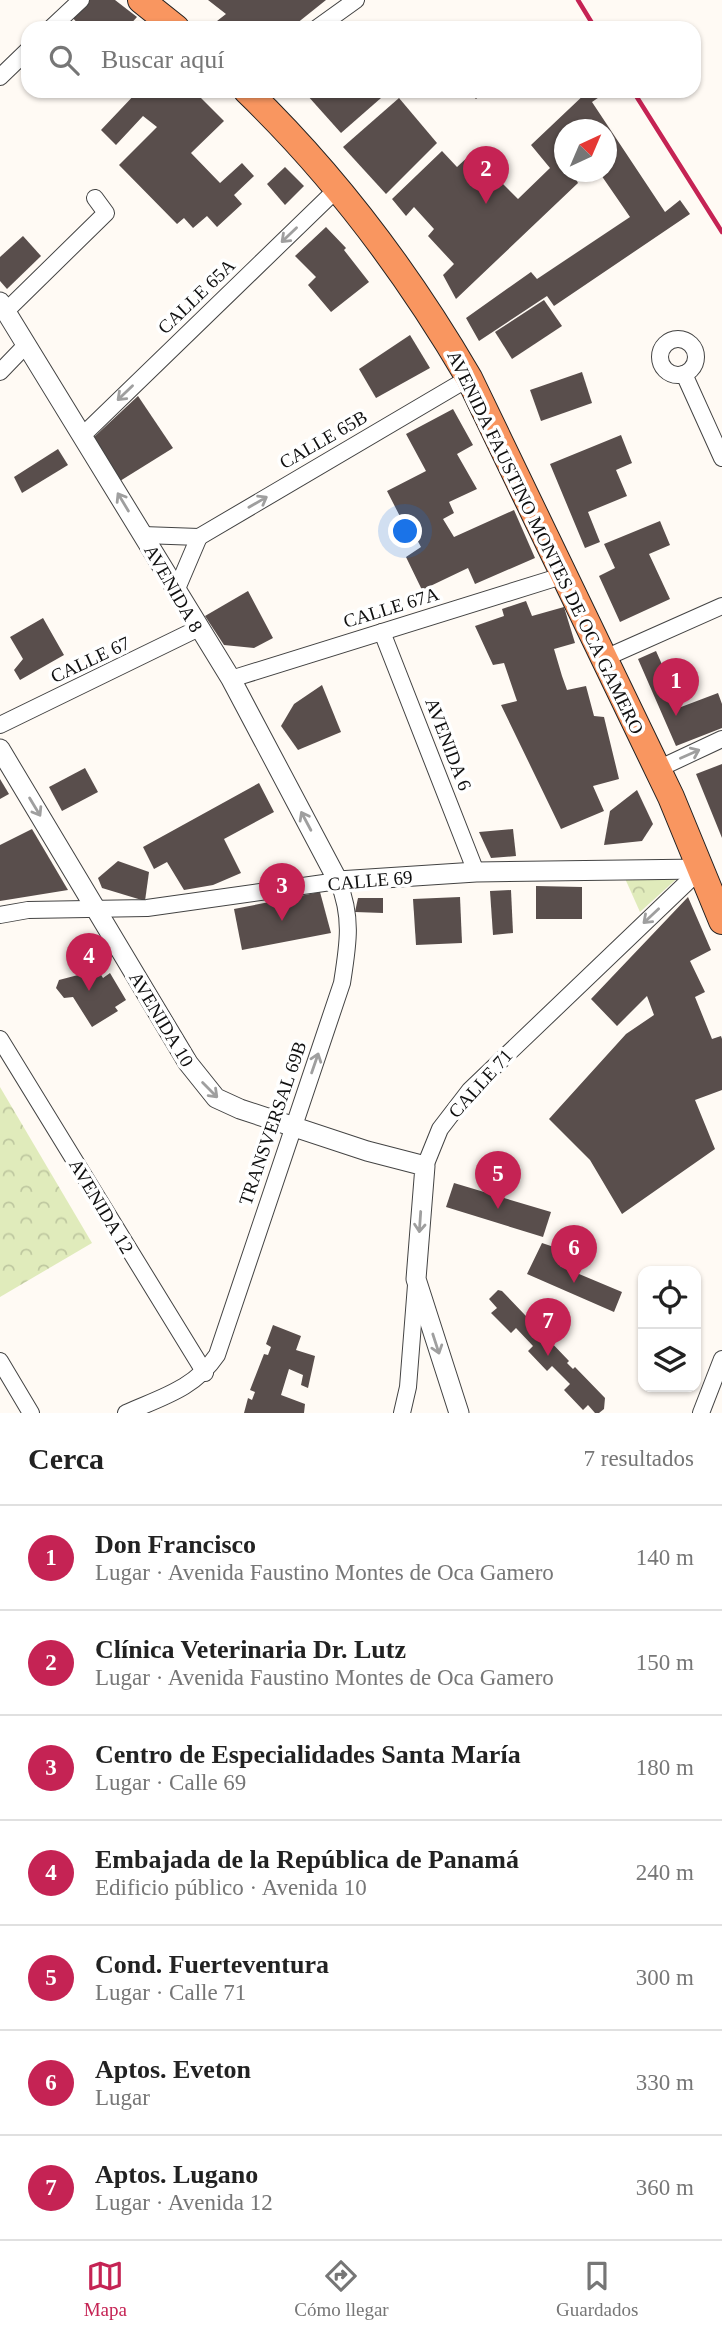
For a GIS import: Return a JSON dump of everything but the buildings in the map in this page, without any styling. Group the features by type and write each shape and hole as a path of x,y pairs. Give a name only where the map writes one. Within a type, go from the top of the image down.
{"highway":[{"path":"141,0 167,21"},
{"name":"AVENIDA FAUSTINO MONTES DE OCA GAMERO","path":"254,98 338,188 436,321 469,378 658,769 722,921"}],"street":[{"path":"58,21 80,0"},
{"path":"327,21 356,0"},
{"path":"0,77 21,57"},
{"name":"CALLE 65A","path":"83,435 338,188"},
{"path":"3,307 106,213 95,198"},
{"name":"AVENIDA 8","path":"3,307 83,435 197,629 231,679 338,881"},
{"path":"0,372 26,345"},
{"path":"684,374 722,458"},
{"name":"CALLE 65B","path":"199,537 469,378"},
{"path":"143,535 199,537 176,591"},
{"name":"CALLE 67A","path":"231,679 565,575"},
{"path":"605,658 722,606"},
{"name":"CALLE 67","path":"0,725 197,629"},
{"name":"AVENIDA 6","path":"382,632 477,872"},
{"path":"658,769 722,740"},
{"name":"AVENIDA 10","path":"0,749 202,1083 216,1098 240,1110 425,1166"},
{"name":"CALLE 69","path":"0,915 95,908 147,908 338,881 477,872 701,869"},
{"name":"CALLE 71","path":"402,1413 408,1387 425,1166 440,1129 470,1090 701,869"},
{"name":"TRANSVERSAL 69B","path":"205,1373 217,1355 342,983 348,944 348,906 338,881"},
{"name":"AVENIDA 12","path":"0,1039 205,1373"},
{"path":"416,1279 459,1413"},
{"path":"701,1413 722,1359"},
{"path":"0,1361 32,1413"},
{"path":"126,1413 188,1385 205,1373"}],"green space":[{"path":"623,874 682,874 640,912"},
{"path":"0,1087 92,1243 0,1297"}],"railway":[{"path":"578,0 591,21"},
{"path":"637,98 722,232"}],"place":[{"name":"Clínica Veterinaria Dr. Lutz","path":"486,204"},
{"name":"Don Francisco","path":"676,716"},
{"name":"Centro de Especialidades Santa María","path":"282,921"},
{"name":"Embajada de la República de Panamá","path":"89,991"},
{"name":"Cond. Fuerteventura","path":"498,1209"},
{"name":"Aptos. Eveton","path":"574,1283"},
{"name":"Aptos. Lugano","path":"548,1356"}]}
